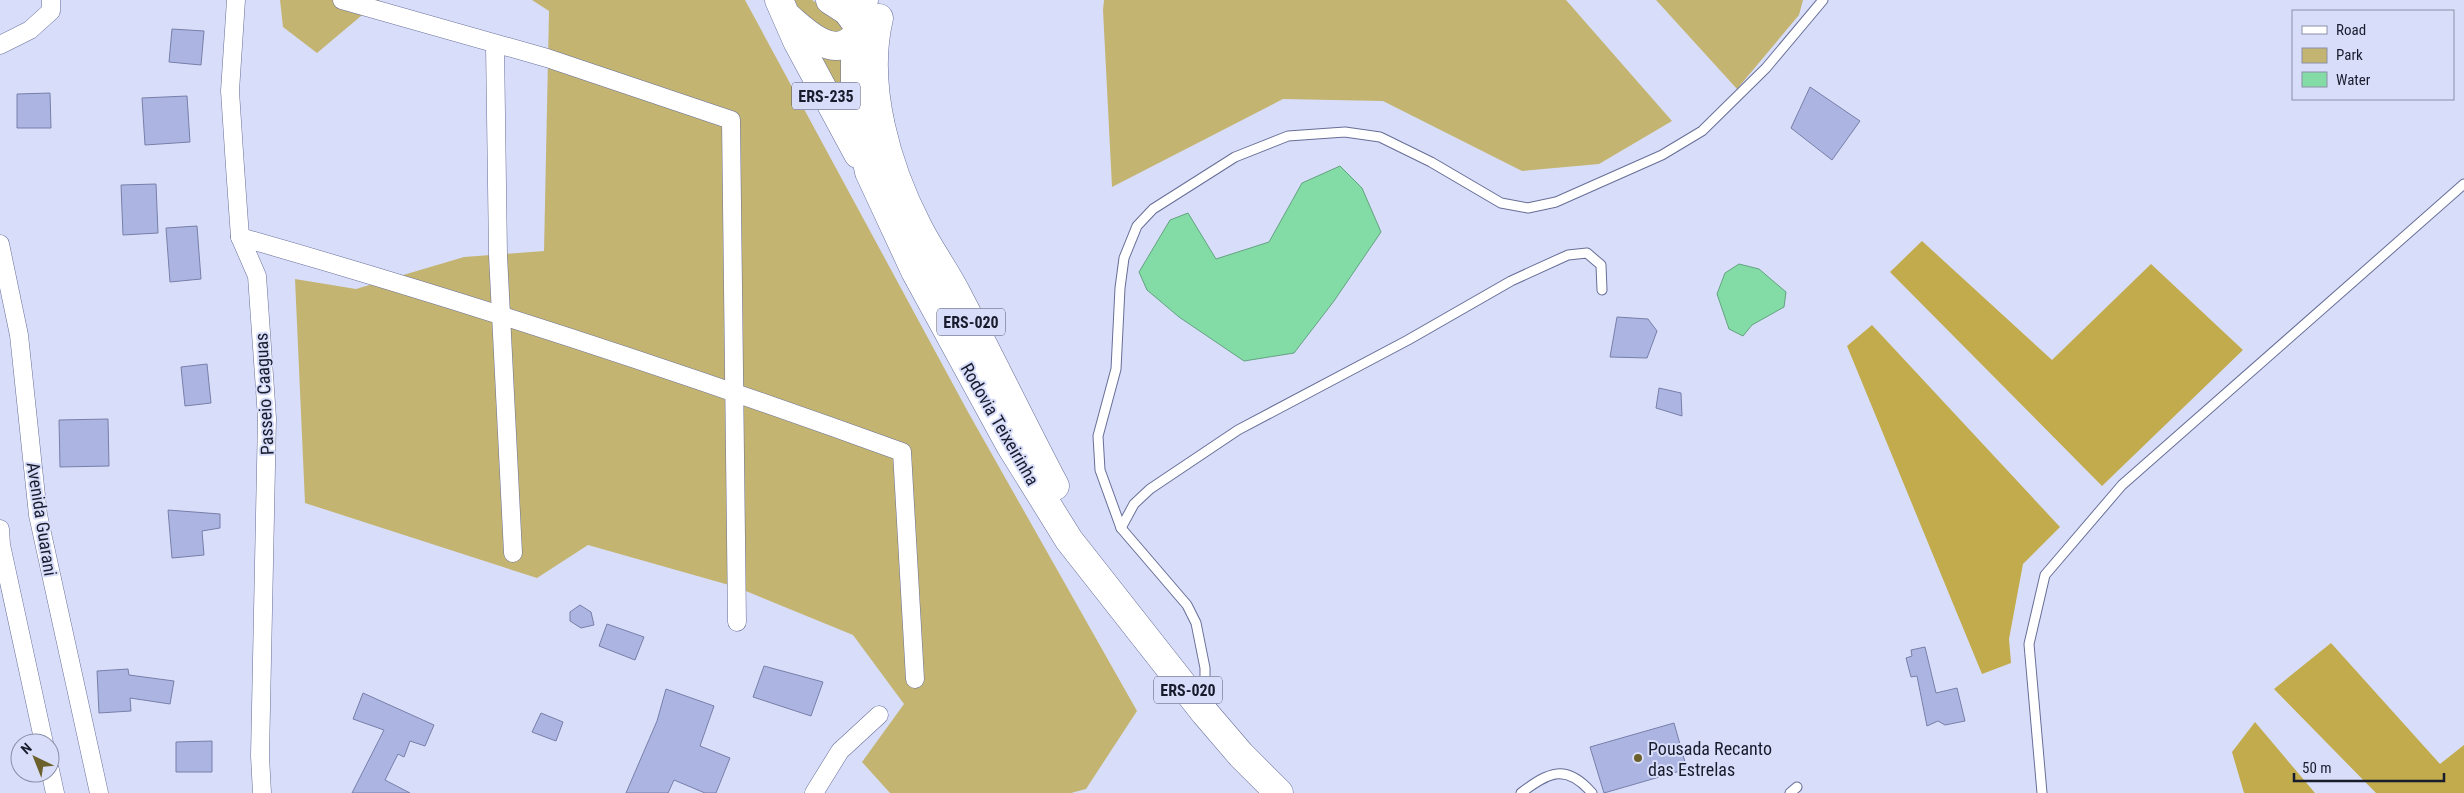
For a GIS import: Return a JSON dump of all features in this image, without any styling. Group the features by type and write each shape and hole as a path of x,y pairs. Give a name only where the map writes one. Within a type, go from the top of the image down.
{"main road":[{"path":"830,0 847,11 875,52"},
{"name":"Rodovia Teixeirinha","path":"864,0 856,56 855,104 869,172 915,271 1010,445 1069,540 1205,713 1279,793"},
{"path":"783,8 820,42 842,45 851,41 882,0"},
{"name":"Rodovia Teixeirinha","path":"882,0 875,52 876,97 884,138 896,181 918,228 957,294 1103,581"},
{"name":"ERS-235","path":"783,8 797,41 822,89 869,172"}],"street":[{"path":"0,45 30,30 51,11 51,0"},
{"name":"Passeio Caaguas","path":"236,0 230,91 240,237 257,276 267,418 260,756 262,793"},
{"path":"342,0 495,45 547,58 731,120 736,392 737,622"},
{"path":"495,45 500,316 513,553"},
{"path":"240,237 390,279 736,392 902,452 915,679"},
{"name":"Avenida Guarani","path":"0,244 19,335 38,515 99,793"},
{"path":"0,529 0,545 42,733"},
{"path":"814,793 840,751 879,715"}],"lane":[{"path":"1205,713 1205,668 1196,623 1187,605 1121,528 1100,470 1098,436 1116,370 1120,288 1124,258 1137,226 1153,209 1235,158 1288,136 1345,132 1380,137 1431,162 1502,203 1528,208 1556,202 1662,155 1702,131 1766,68 1823,0"},
{"path":"2042,793 2029,644 2045,575 2122,485 2464,184"},
{"path":"1121,528 1134,504 1150,489 1238,430 1408,340 1511,281 1568,255 1587,254 1601,265 1602,290"},
{"path":"1522,793 1540,779 1552,773 1571,774 1580,779 1592,793"},
{"path":"1790,793 1797,787"}],"green space":[{"path":"280,0 380,0 317,53 283,27"},
{"path":"532,0 745,0 968,412 1137,711 1086,789 1071,793 890,793 862,762 904,704 853,635 736,587 588,545 537,578 305,503 295,279 356,289 464,257 544,251 549,11"},
{"path":"791,0 812,0 845,20 848,36 822,34"},
{"path":"1104,0 1566,0 1672,121 1599,164 1522,171 1383,101 1283,99 1112,187"},
{"path":"1656,0 1803,0 1799,15 1737,89"},
{"path":"812,50 848,55 851,114"}],"shaded area":[{"path":"1922,241 2052,360 2151,264 2243,350 2102,486 1890,272"},
{"path":"1872,325 2060,527 2023,564 2009,639 2011,663 1982,674 1847,346"},
{"path":"2331,643 2440,764 2464,745 2464,793 2376,793 2274,689"},
{"path":"2255,722 2315,793 2244,793 2232,752"}],"water":[{"path":"1340,166 1362,188 1381,232 1334,301 1294,353 1244,361 1179,317 1147,290 1139,272 1170,220 1188,213 1216,259 1269,242 1302,183"},
{"path":"1739,264 1759,269 1786,292 1784,307 1752,325 1743,336 1729,329 1717,294 1725,273"}],"building":[{"path":"172,29 204,31 201,65 169,62"},
{"path":"1810,87 1860,121 1832,160 1791,128"},
{"path":"50,93 51,128 17,128 17,94"},
{"path":"187,96 190,142 145,145 142,98"},
{"path":"156,184 158,233 123,235 121,185"},
{"path":"197,226 201,279 170,282 166,228"},
{"path":"1617,317 1648,319 1657,331 1647,358 1610,357"},
{"path":"207,364 211,403 185,406 181,367"},
{"path":"1659,388 1681,393 1682,416 1656,408"},
{"path":"108,419 109,466 60,467 59,420"},
{"path":"168,510 220,514 220,528 202,531 204,555 172,558"},
{"path":"580,605 591,612 594,625 581,628 570,621 570,612"},
{"path":"607,624 644,637 635,660 599,646"},
{"path":"1925,647 1936,693 1957,688 1965,721 1945,725 1938,721 1927,726 1917,676 1911,677 1906,658 1912,656 1911,650"},
{"path":"764,666 823,682 811,716 753,697"},
{"path":"128,669 129,675 174,681 170,704 130,698 131,711 99,713 97,671"},
{"path":"666,689 714,706 700,746 730,758 716,793 705,793 674,780 668,793 626,793 657,721"},
{"path":"363,693 434,725 425,746 410,741 404,757 398,754 385,780 410,793 352,793 384,730 353,719"},
{"path":"541,713 563,722 556,741 532,732"},
{"name":"Pousada Recanto das Estrelas","path":"1674,723 1687,769 1604,793 1590,747"},
{"path":"212,741 212,772 176,772 176,742"}],"place":[{"name":"Pousada Recanto das Estrelas","path":"1638,758"}]}
